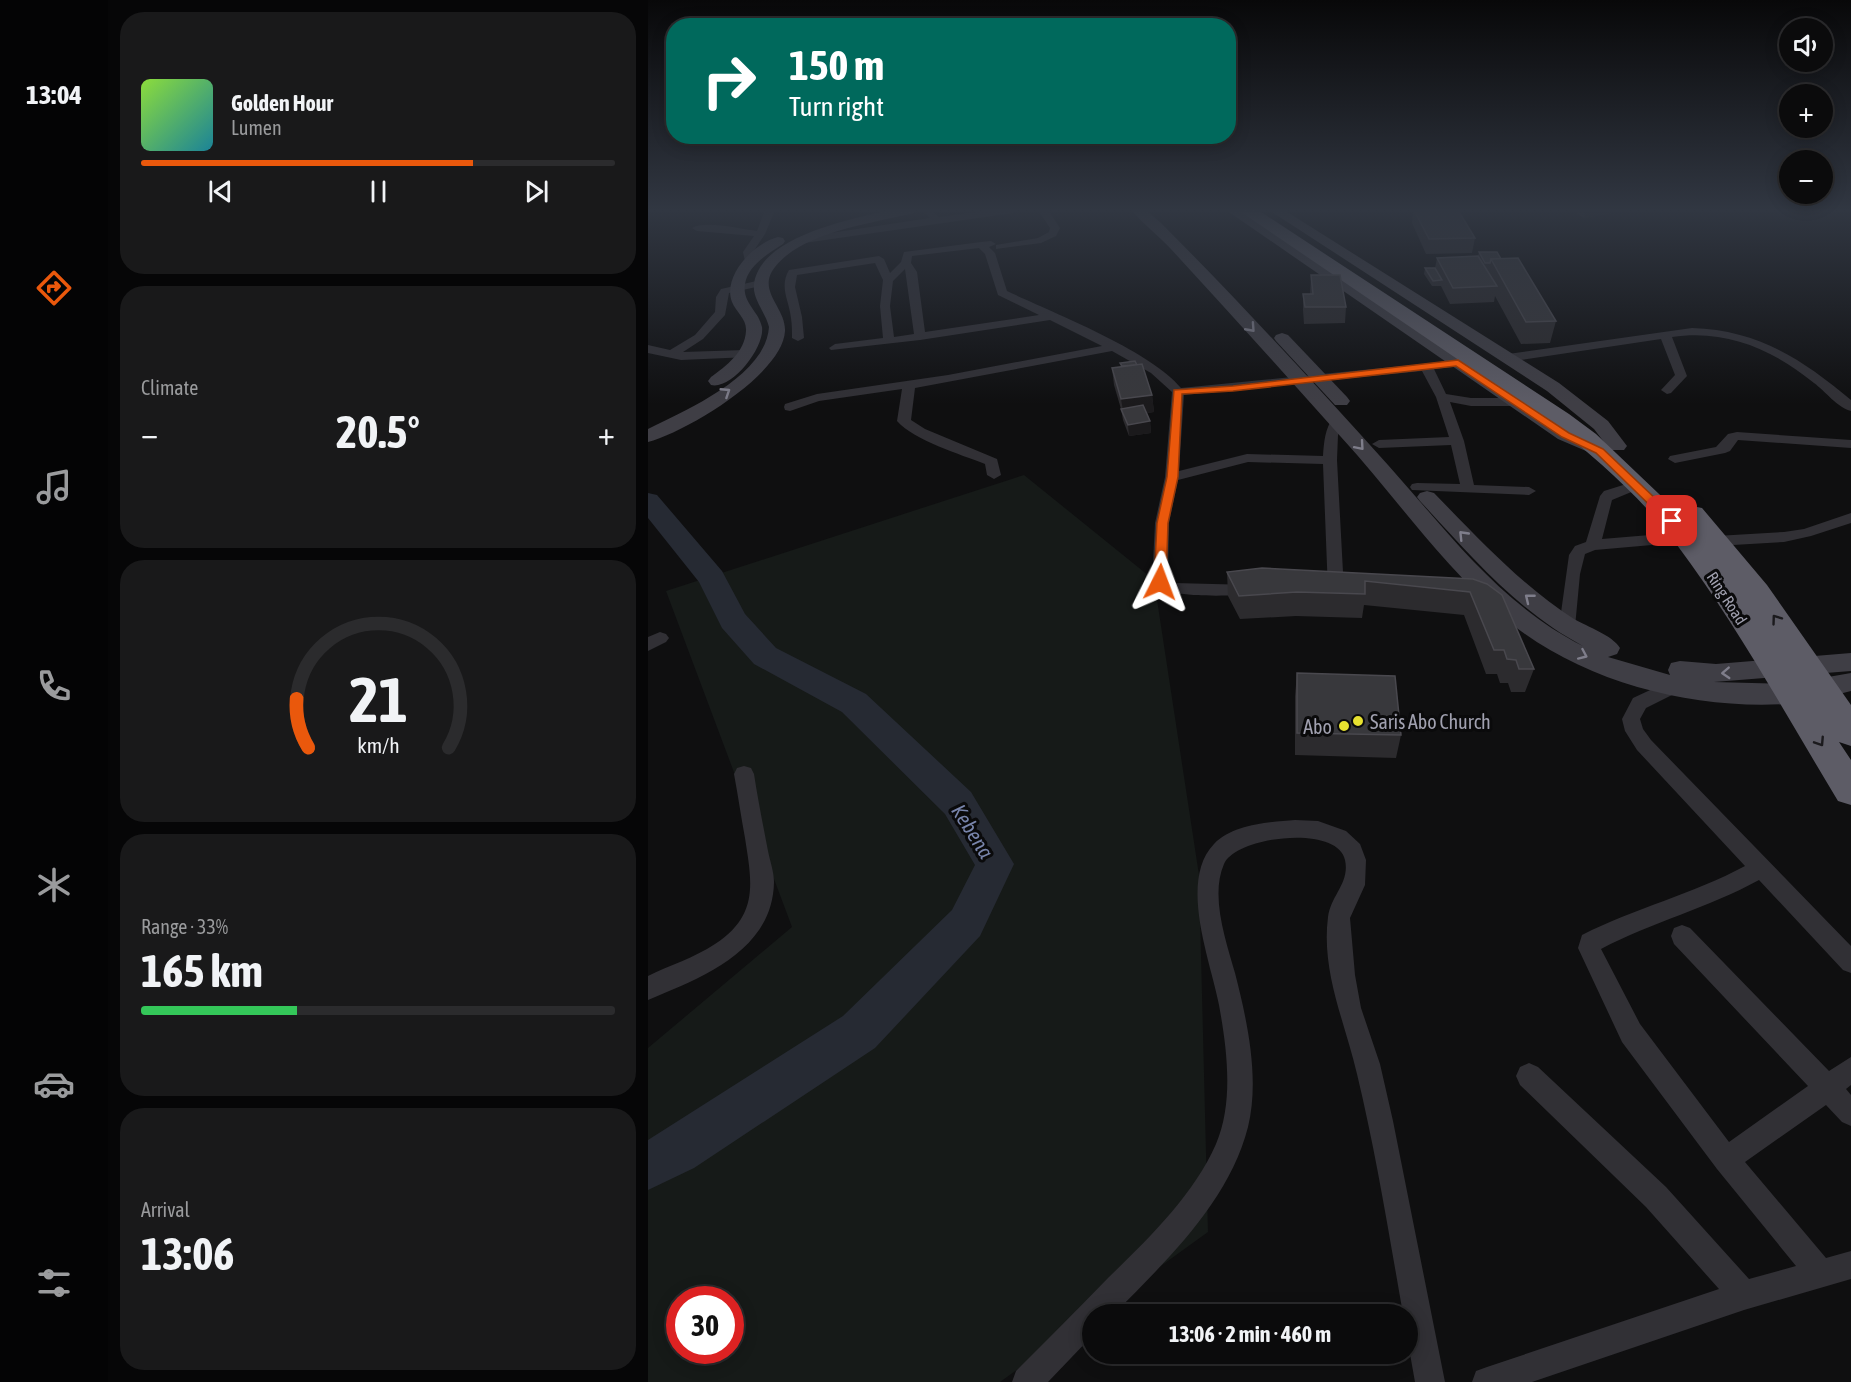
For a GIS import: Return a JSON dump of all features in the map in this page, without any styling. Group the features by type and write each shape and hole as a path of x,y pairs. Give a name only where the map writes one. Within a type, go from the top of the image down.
{"highway":[{"name":"Ring Road","path":"1344,274 1534,400 1587,439 1608,449 1636,485 1686,537 1725,592 1808,680 1851,732"},
{"name":"Ring Road","path":"1362,274 1551,397 1608,449 1682,503 1716,541 1779,622 1808,680 1851,790"}],"main road":[{"path":"648,436 661,420 713,384 746,354 752,342 754,329 752,319 739,300 737,287 743,274"},
{"path":"661,420 736,386 759,366 767,355 778,333 777,325 762,293 761,283 765,274"},
{"path":"1203,274 1297,380 1338,420 1472,573 1483,594 1527,625 1572,650 1636,675 1676,686 1726,693 1808,680 1851,662"},
{"path":"1221,274 1320,377 1417,487 1513,585 1567,627 1614,650 1658,665 1691,672 1808,680"},
{"path":"1327,274 1566,435 1608,449"},
{"path":"1377,274 1580,407 1601,424 1608,449"}],"street":[{"path":"791,274 789,286 797,316 798,338"},
{"path":"889,341 885,306 891,274"},
{"path":"888,280 891,274"},
{"path":"912,274 920,337"},
{"path":"997,274 1002,293 1113,347 1159,373 1171,382 1178,392 1172,477 1162,523 1160,582 1171,588 1265,590"},
{"path":"671,355 699,337 721,313 722,294 737,287 761,283"},
{"path":"721,313 748,315"},
{"path":"835,348 1053,316"},
{"path":"1508,358 1702,330 1742,337 1786,357 1806,370 1851,407"},
{"path":"1665,334 1681,376 1666,390"},
{"path":"789,407 817,398 909,385 1113,347"},
{"path":"648,350 671,355 746,354"},
{"path":"1178,392 1458,363"},
{"path":"1427,367 1442,397 1457,441 1468,489"},
{"path":"909,385 904,421 920,432 992,462 994,476"},
{"path":"1442,397 1471,402 1516,402"},
{"path":"1336,591 1330,460 1331,435 1338,420"},
{"path":"1675,459 1725,448 1731,439 1737,436 1851,444"},
{"path":"1379,444 1457,441"},
{"path":"1172,477 1208,470 1247,458 1330,460"},
{"path":"1593,545 1605,499 1609,494 1636,485"},
{"path":"1417,487 1529,491"},
{"path":"1716,541 1784,537 1851,518"},
{"path":"1567,627 1571,611 1570,595 1575,556 1579,551 1593,545 1686,537"},
{"path":"1676,686 1639,703 1631,719 1634,731 1644,745 1851,962"},
{"path":"648,988 722,954 754,918 762,898 763,882 744,774"},
{"path":"1104,1304 1145,1261 1203,1192 1222,1162 1234,1127 1239,1099 1237,1063 1231,1005 1211,920 1209,885 1212,864 1220,850 1235,840 1289,829 1319,830 1336,834 1353,848 1356,863 1353,887 1339,914 1349,1007 1366,1053 1387,1149 1416,1304"},
{"path":"1761,868 1703,897 1628,924 1590,943 1589,948 1631,1033 1726,1160 1820,1273"},
{"path":"1682,936 1851,1113"},
{"path":"1726,1160 1828,1088 1851,1069"},
{"path":"1529,1076 1656,1197 1744,1295"},
{"path":"1487,1382 1744,1295 1851,1265"},
{"path":"1418,1317 1430,1382"},
{"path":"1027,1382 1082,1326"}],"shaded area":[{"path":"1024,475 1154,580 1199,875 1208,1232 1108,1304 1082,1304 1082,1323 1000,1382 648,1382 648,1048 792,927 666,591"}],"building":[{"path":"1429,274 1439,274 1442,280 1433,281"},
{"path":"1446,274 1490,274 1497,286 1453,288"},
{"path":"1500,274 1528,274 1556,321 1526,322"},
{"path":"1311,275 1340,275 1346,307 1305,307 1303,294 1313,294"},
{"path":"1135,361 1137,365 1122,366 1120,363"},
{"path":"1142,364 1152,395 1121,399 1112,368"},
{"path":"1143,405 1150,421 1128,425 1121,409"},
{"path":"1262,568 1473,579 1487,584 1502,595 1534,669 1519,669 1516,660 1507,659 1504,650 1494,650 1470,592 1365,581 1365,594 1297,592 1239,596 1227,572"},
{"path":"1297,673 1395,676 1401,735 1297,733"}],"waterway":[{"name":"Kebena","path":"648,501 712,578 733,620 765,656 854,703 958,803 995,864 966,923 859,1032 677,1151 648,1166"}],"place":[{"name":"Saris Abo Church","path":"1358,721"},
{"name":"Abo","path":"1344,726"}],"route":[{"path":"1160,582 1162,523 1172,477 1178,392 1458,363 1566,435 1599,451 1672,521"}]}
